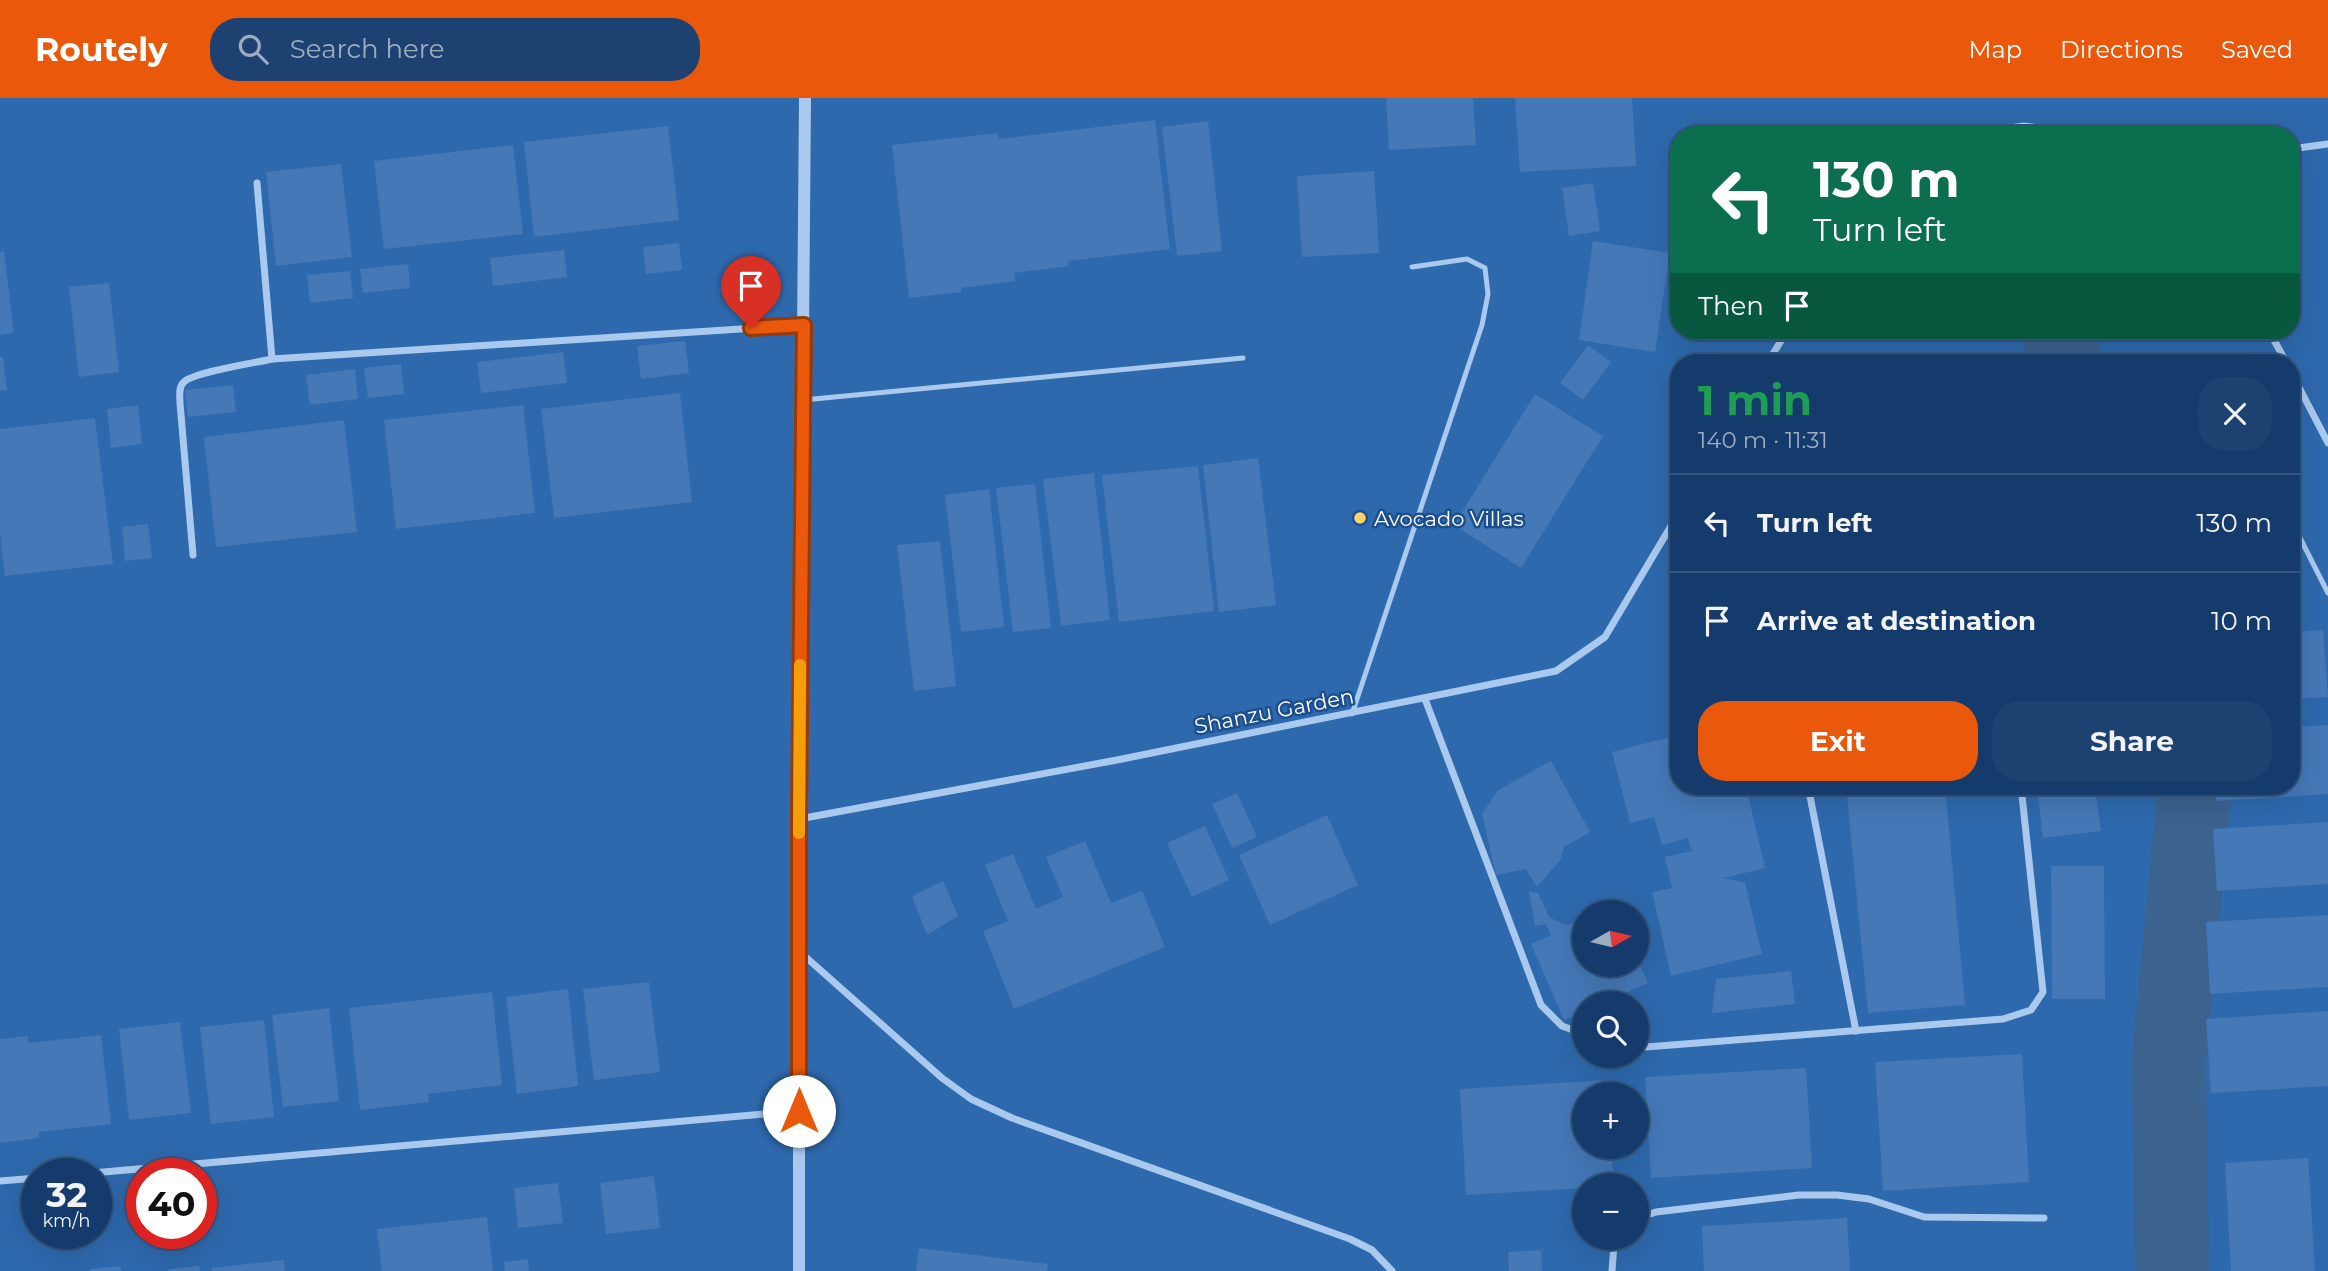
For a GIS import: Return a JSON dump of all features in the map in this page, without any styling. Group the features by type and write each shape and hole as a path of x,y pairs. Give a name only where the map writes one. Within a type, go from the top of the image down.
{"street":[{"path":"799,1271 799,819 805,98"},
{"path":"2300,148 2328,144"},
{"path":"257,183 272,359"},
{"path":"193,555 180,388 187,379 203,373 272,359 804,325"},
{"path":"2300,389 2328,443"},
{"name":"Shanzu Garden","path":"799,819 1352,714 1556,671 1605,637 1670,527"},
{"path":"1426,699 1541,1004 1562,1026 1572,1030"},
{"path":"1810,795 1856,1031"},
{"path":"1649,1047 2003,1019 2031,1010 2043,992 2022,795"},
{"path":"800,952 942,1078 971,1099 1012,1118 1350,1239 1373,1250 1392,1271"},
{"path":"112,1171 799,1111"},
{"path":"0,1181 21,1179"},
{"path":"1649,1214 1799,1195 1837,1195 1869,1199 1924,1217 2044,1219"},
{"path":"1612,1271 1614,1250"}],"lane":[{"path":"1352,714 1482,325 1488,293 1485,268 1467,259 1412,267"},
{"path":"803,400 1243,358"},
{"path":"2300,538 2328,593"}],"shaded area":[{"path":"0,98 2328,98 2328,1271 0,1271"}],"building":[{"path":"1386,98 1473,98 1476,145 1389,150"},
{"path":"1515,98 1632,98 1636,166 1520,172"},
{"path":"1155,120 1170,249 1068,261 1069,266 1014,273 1016,281 961,288 962,292 909,298 892,145 998,133 999,139"},
{"path":"1208,121 1222,251 1177,256 1162,127"},
{"path":"668,126 679,220 534,237 524,142"},
{"path":"513,145 523,234 384,249 374,161"},
{"path":"341,164 352,257 276,266 266,172"},
{"path":"1374,171 1379,253 1302,257 1297,176"},
{"path":"1593,183 1600,231 1569,236 1562,188"},
{"path":"1593,241 1670,253 1655,352 1579,340"},
{"path":"679,243 682,270 646,274 643,247"},
{"path":"564,250 567,277 493,286 490,258"},
{"path":"4,251 14,333 0,335 0,252"},
{"path":"408,264 410,288 363,293 360,269"},
{"path":"350,271 353,298 310,303 307,275"},
{"path":"109,283 119,372 79,377 69,287"},
{"path":"685,341 689,373 641,379 637,346"},
{"path":"1588,345 1611,362 1583,400 1560,383"},
{"path":"563,352 567,383 481,393 477,362"},
{"path":"0,357 3,357 7,390 0,391"},
{"path":"401,364 404,394 368,398 364,368"},
{"path":"355,369 358,399 310,405 306,375"},
{"path":"233,385 236,412 188,417 185,390"},
{"path":"680,393 692,502 554,518 541,409"},
{"path":"1535,394 1603,436 1521,568 1454,525"},
{"path":"138,405 142,444 111,448 107,409"},
{"path":"523,405 535,513 396,529 384,420"},
{"path":"95,418 113,564 5,576 0,531 0,429"},
{"path":"344,420 357,532 216,547 204,437"},
{"path":"1258,458 1276,605 1219,612 1203,465"},
{"path":"1198,466 1214,611 1119,622 1102,475"},
{"path":"1094,473 1110,620 1061,626 1043,479"},
{"path":"1035,484 1051,628 1013,632 996,488"},
{"path":"989,489 1004,627 961,632 945,495"},
{"path":"148,524 152,558 125,561 122,527"},
{"path":"940,541 956,686 914,691 897,545"},
{"path":"2323,630 2328,697 2300,699 2300,631"},
{"path":"2328,725 2328,794 2216,801 2216,795 2300,795 2300,727"},
{"path":"1670,737 1670,795 1748,795 1765,868 1724,878 1745,883 1762,954 1671,976 1652,892 1672,888 1665,857 1692,851 1688,838 1662,845 1654,817 1630,823 1612,752"},
{"path":"1551,761 1590,832 1564,847 1561,859 1537,887 1526,869 1496,875 1482,814 1498,790"},
{"path":"1237,793 1257,837 1232,848 1212,804"},
{"path":"1847,795 1946,795 1965,1005 1868,1013"},
{"path":"2038,795 2096,795 2101,831 2043,838"},
{"path":"1327,815 1358,885 1270,925 1239,855"},
{"path":"2328,822 2328,884 2217,891 2213,829"},
{"path":"1205,826 1229,880 1192,897 1167,843"},
{"path":"1085,841 1111,903 1142,891 1165,947 1014,1009 983,931 1008,921 985,865 1013,854 1036,909 1063,897 1046,857"},
{"path":"2051,866 2104,866 2105,999 2052,999"},
{"path":"943,881 958,916 927,935 912,896"},
{"path":"1529,891 1538,893 1549,917 1565,925 1572,924 1572,977 1645,977 1648,983 1630,991 1572,991 1572,1016 1564,1020 1531,944 1551,935 1546,924 1535,926"},
{"path":"2328,915 2328,987 2210,994 2206,922"},
{"path":"1791,971 1795,1004 1712,1013 1716,979"},
{"path":"649,982 660,1072 594,1080 583,989"},
{"path":"568,989 578,1086 517,1094 506,997"},
{"path":"492,992 502,1085 428,1094 429,1102 360,1110 349,1008"},
{"path":"329,1008 339,1101 283,1107 272,1015"},
{"path":"2328,1011 2328,1086 2211,1093 2206,1019"},
{"path":"264,1020 274,1117 211,1124 200,1027"},
{"path":"180,1022 191,1113 129,1120 119,1029"},
{"path":"101,1035 111,1124 39,1132 39,1138 0,1143 0,1039 28,1036 29,1043"},
{"path":"2022,1054 2029,1182 1883,1191 1875,1062"},
{"path":"1806,1068 1812,1168 1651,1178 1649,1082 1645,1082 1645,1077"},
{"path":"1607,1080 1607,1082 1574,1082"},
{"path":"1572,1082 1572,1159 1612,1159 1613,1173 1572,1173 1572,1189 1466,1195 1460,1089"},
{"path":"2308,1158 2315,1271 2231,1271 2225,1163"},
{"path":"654,1176 660,1228 606,1234 600,1183"},
{"path":"558,1183 563,1223 518,1228 514,1188"},
{"path":"487,1217 493,1271 382,1271 377,1229"},
{"path":"1847,1218 1850,1271 1704,1271 1702,1226"},
{"path":"919,1248 1048,1264 1047,1271 916,1271"},
{"path":"1541,1250 1542,1271 1509,1271 1508,1252"},
{"path":"528,1259 529,1271 505,1271 504,1262"},
{"path":"284,1260 285,1271 212,1271 212,1268"},
{"path":"121,1266 121,1271 90,1271 90,1269"},
{"path":"199,1266 200,1271 169,1271 169,1269"}],"waterway":[{"path":"2061,340 2063,354"},
{"path":"2172,1271 2169,1059 2194,795"}],"slow traffic":[{"path":"799,833 800,665"}],"place":[{"name":"Avocado Villas","path":"1360,518"}],"route":[{"path":"751,328 804,325 799,1111"}]}
